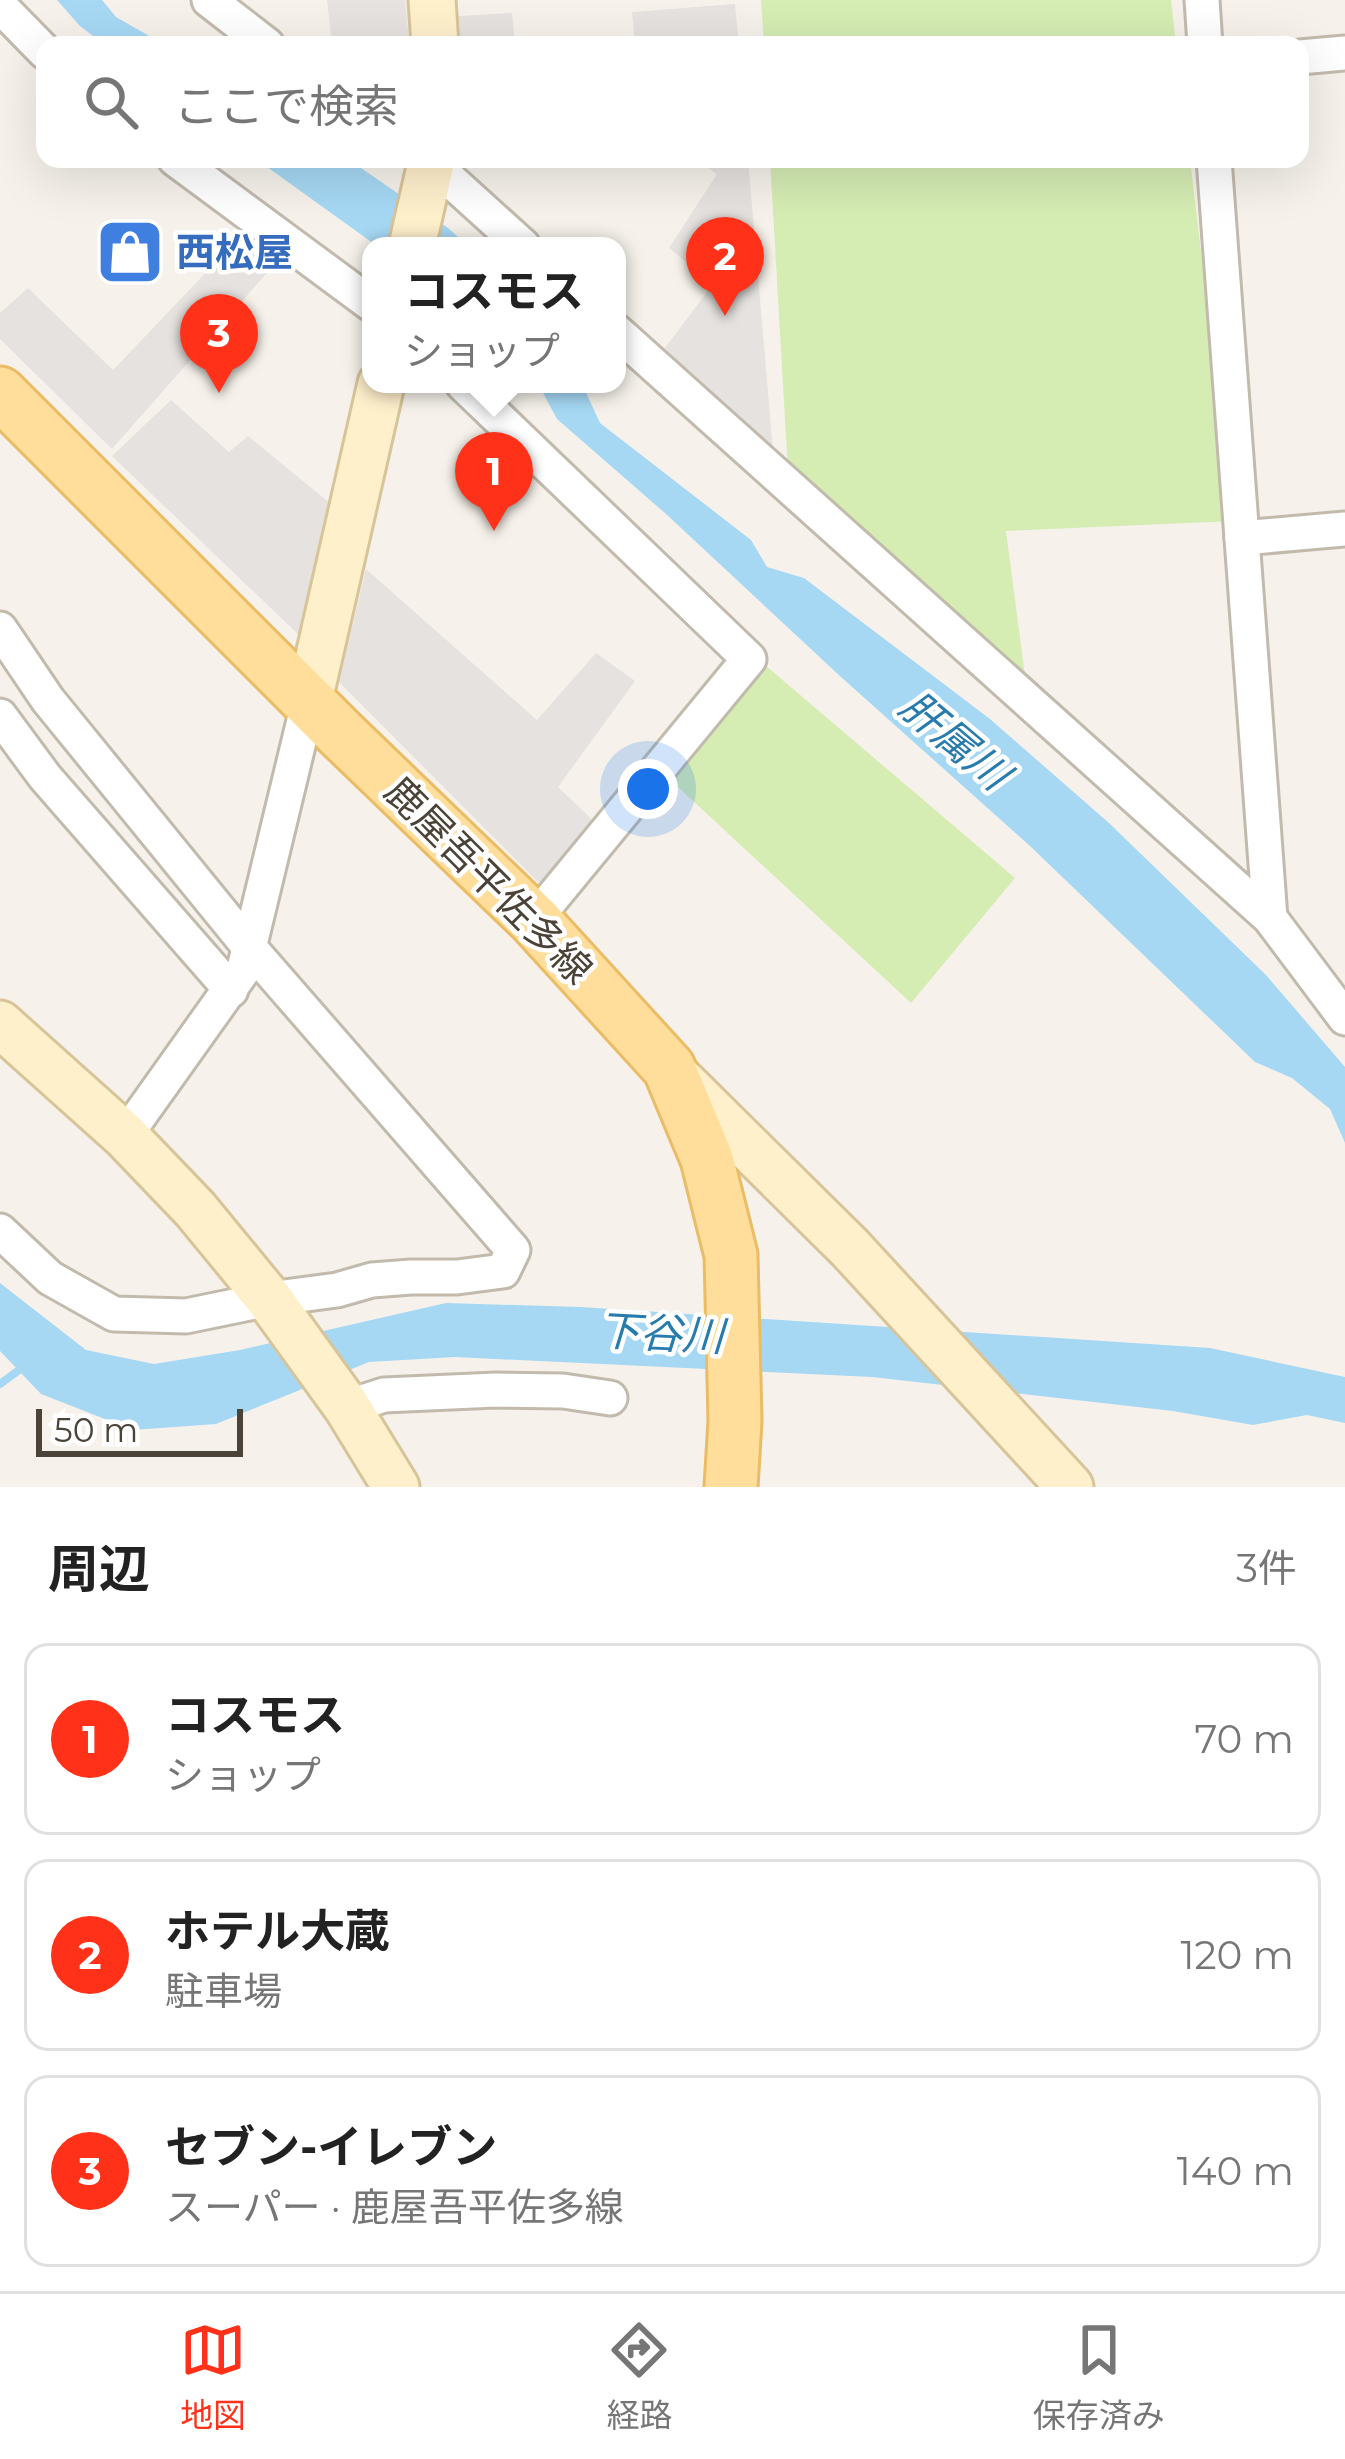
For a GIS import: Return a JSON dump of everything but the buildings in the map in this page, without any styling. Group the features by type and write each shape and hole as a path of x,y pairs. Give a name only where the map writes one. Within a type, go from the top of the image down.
{"main road":[{"name":"鹿屋吾平佐多線","path":"0,393 534,920 669,1068 707,1160 731,1255 735,1421 731,1487"}],"street":[{"path":"209,0 255,36"},
{"path":"432,0 434,36"},
{"path":"1202,0 1204,36"},
{"path":"0,7 36,43"},
{"path":"1309,56 1345,52"},
{"path":"187,168 362,297"},
{"path":"414,237 429,168"},
{"path":"430,168 512,237"},
{"path":"1215,168 1270,919"},
{"path":"626,340 1270,919 1345,1018"},
{"path":"124,1136 244,969 379,393"},
{"path":"472,393 749,658 534,920"},
{"path":"1242,538 1345,529"},
{"path":"0,629 48,700 250,948 513,1250 503,1271 372,1280 187,1316 114,1314 50,1278 0,1231"},
{"path":"0,716 45,777 231,990"},
{"path":"1310,972 1345,970"},
{"path":"0,1024 124,1136 195,1208 347,1407 396,1487"},
{"path":"669,1068 850,1248 1070,1487"},
{"path":"347,1407 384,1395 496,1390 563,1391 610,1398"}],"green space":[{"path":"761,0 1171,0 1175,36 763,36"},
{"path":"771,168 1191,168 1233,521 1006,531 1025,676 788,472"},
{"path":"758,659 1015,878 911,1003 664,774"}],"shaded area":[{"path":"327,0 405,0 409,36 331,36"},
{"path":"735,4 738,36 634,36 632,12"},
{"path":"512,13 514,36 460,36 459,16"},
{"path":"708,168 749,168 774,462 665,348 713,284 669,248 717,174"},
{"path":"238,239 273,266 112,449 0,339 0,313 28,288 113,370"},
{"path":"171,400 229,452 248,436 336,508 301,637 112,456"},
{"path":"366,569 537,720 596,653 635,681 558,787 597,824 543,887 339,682"}],"water":[{"path":"57,0 102,0 116,17 149,36 93,36"},
{"path":"269,168 361,168 458,237 364,237"},
{"name":"肝属川","path":"543,393 586,393 600,423 751,540 767,567 804,578 990,719 1109,823 1266,975 1345,1067 1345,1143 1330,1109 1292,1078 1255,1062 1030,846 557,419"},
{"name":"下谷川","path":"0,1283 86,1350 154,1364 240,1350 446,1303 581,1307 1210,1348 1345,1377 1345,1423 1307,1415 1253,1425 1173,1411 872,1377 455,1357 369,1362 216,1424 133,1430 41,1394 0,1351"}],"waterway":[{"path":"0,1384 23,1367"}],"place":[{"name":"西松屋","path":"130,252"},
{"name":"ホテル大蔵","path":"725,316"},
{"name":"セブン-イレブン","path":"219,393"},
{"name":"コスモス","path":"494,531"}]}
